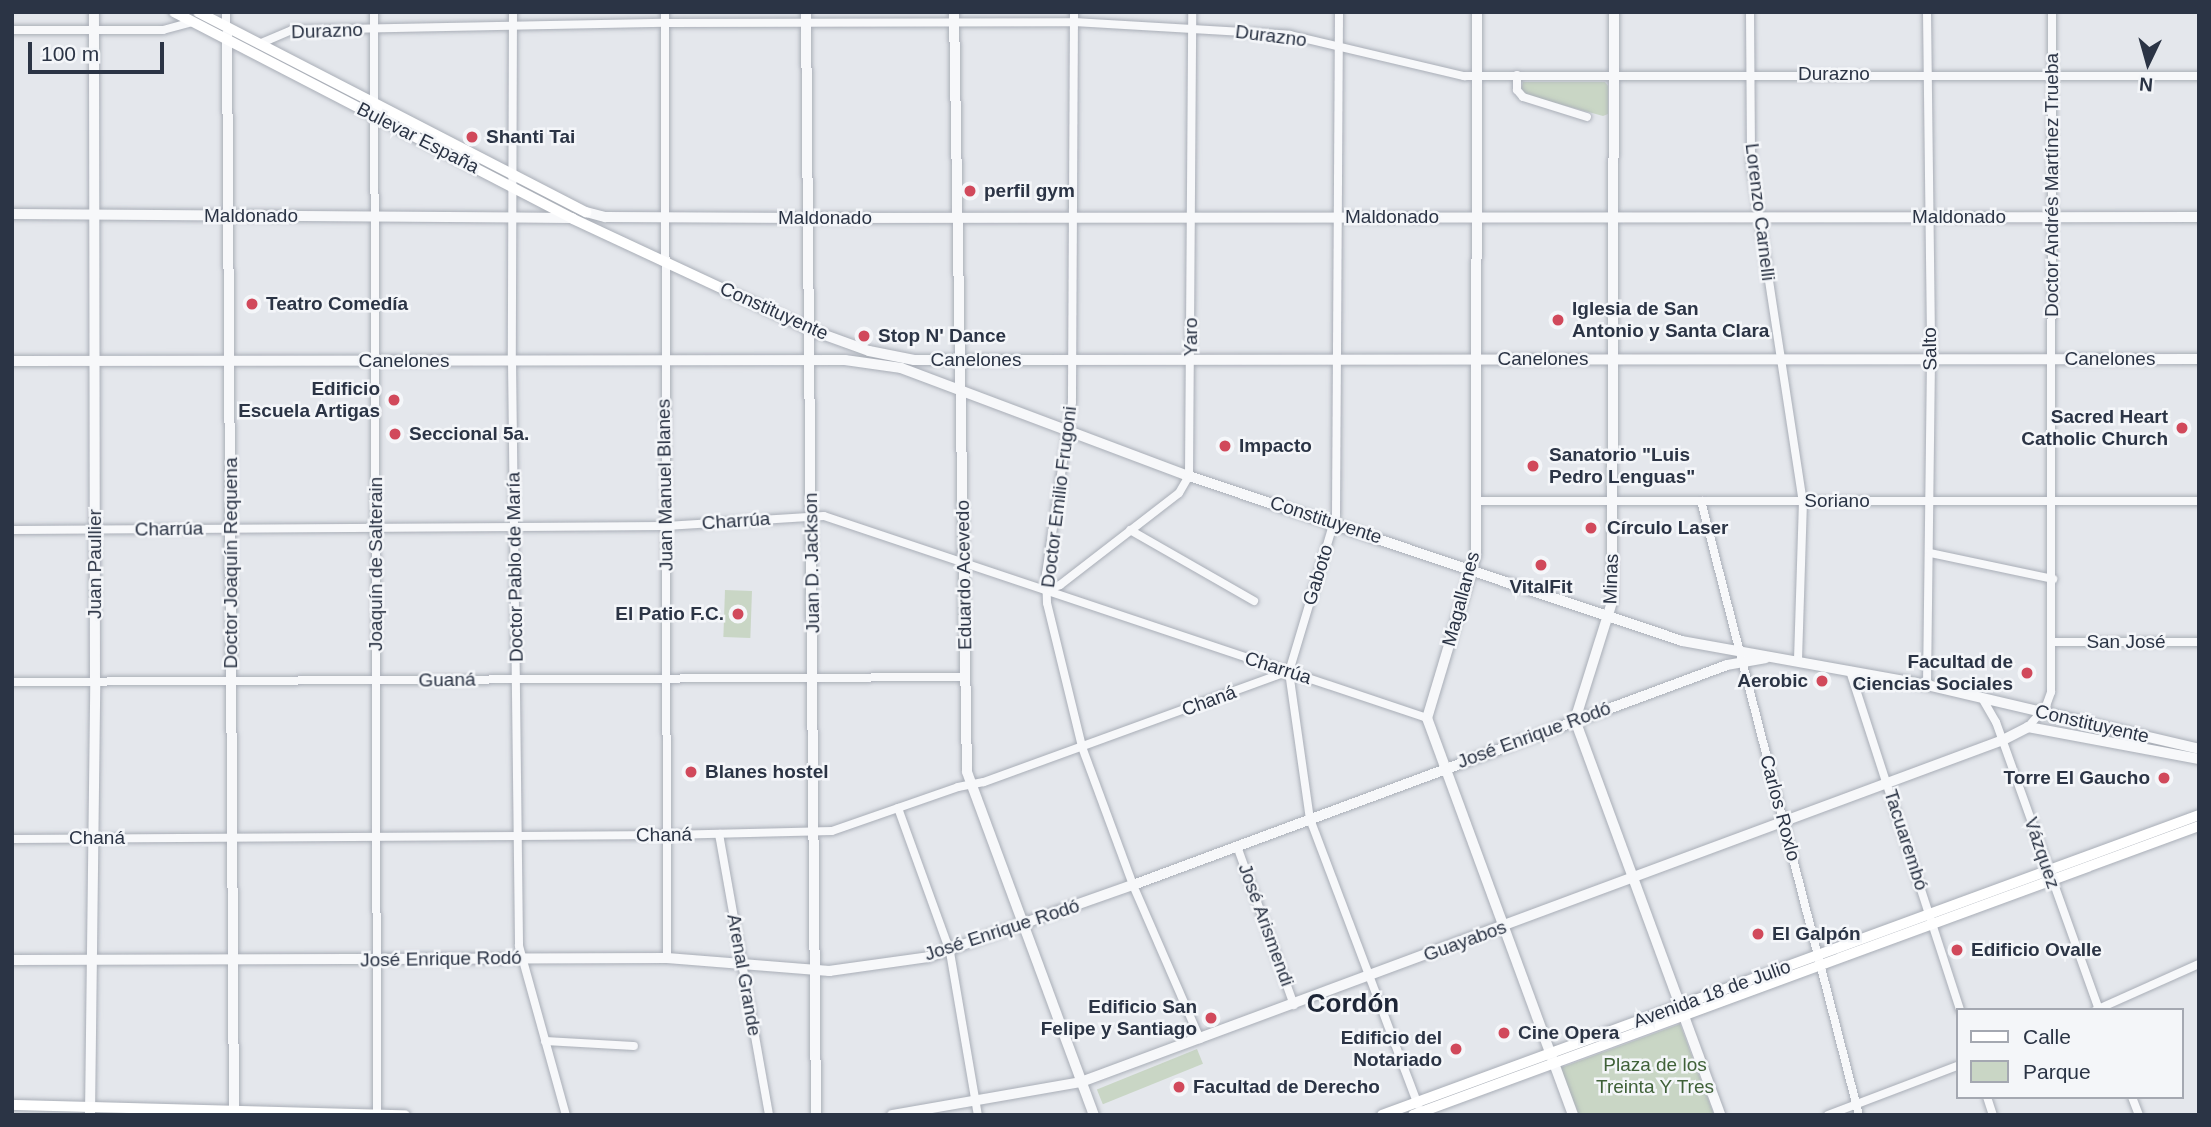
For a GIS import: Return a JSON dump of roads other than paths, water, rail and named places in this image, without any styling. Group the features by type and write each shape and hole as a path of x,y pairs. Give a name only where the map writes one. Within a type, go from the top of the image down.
{"main road":[{"name":"Bulevar España","path":"174,12 226,27 260,44 374,104 573,219 664,260"},
{"name":"Bulevar España","path":"195,17 227,40 375,116 513,182 586,212"},
{"name":"Constituyente","path":"664,260 811,330"},
{"name":"Avenida 18 de Julio","path":"1382,1115 1418,1111 1550,1057 1931,920 2199,815"},
{"name":"Avenida 18 de Julio","path":"2050,874 2199,826"},
{"path":"12,1105 90,1111 405,1115"}],"street":[{"name":"Juan Paullier","path":"90,1111 95,682 94,12"},
{"name":"Doctor Joaquín Requena","path":"226,12 234,1112"},
{"name":"Joaquín de Salterain","path":"374,12 377,1114"},
{"name":"Doctor Pablo de María","path":"513,12 512,361 519,946 566,1115"},
{"name":"Juan Manuel Blanes","path":"665,12 663,218 667,958"},
{"name":"Yaro","path":"1189,476 1192,12"},
{"name":"Gaboto","path":"1339,12 1338,359 1334,522 1289,672 1310,819 1418,1111"},
{"name":"Magallanes","path":"1427,718 1473,570 1476,501 1477,12"},
{"name":"Minas","path":"1574,720 1609,616 1614,12"},
{"name":"Lorenzo Carnelli","path":"1750,12 1750,149 1758,219 1803,501 1798,661"},
{"name":"Salto","path":"1927,12 1931,359 1927,685"},
{"name":"Doctor Andrés Martínez Trueba","path":"2028,727 2041,712 2052,692 2052,12"},
{"path":"12,30 163,30 195,17"},
{"name":"Durazno","path":"260,44 292,30 806,18 1074,17 1290,35 1464,76 2199,76"},
{"name":"Doctor Emilio Frugoni","path":"1074,17 1070,430 1046,590 1082,747 1133,885 1200,1039"},
{"name":"Juan D. Jackson","path":"806,18 810,218 816,1115"},
{"name":"Eduardo Acevedo","path":"954,18 965,677 970,784 1025,924 1094,1115"},
{"path":"1517,75 1518,93 1522,97 1587,117"},
{"name":"Maldonado","path":"586,212 606,217 663,218 1477,217 1614,220 2199,217"},
{"name":"Maldonado","path":"12,214 573,219"},
{"name":"Constituyente","path":"811,330 888,356"},
{"name":"Canelones","path":"888,356 959,361 2199,359"},
{"name":"Canelones","path":"12,362 845,360 879,364"},
{"name":"Constituyente","path":"879,364 913,371 1189,476 1334,522 1682,641 1927,685 2199,749"},
{"path":"1046,590 1060,585 1179,493 1189,476"},
{"name":"Soriano","path":"1476,501 2199,501"},
{"name":"Carlos Roxlo","path":"1701,501 1859,1115"},
{"name":"Charrúa","path":"12,530 666,526 824,516 1427,718"},
{"path":"1130,530 1254,601"},
{"path":"1930,553 2053,579"},
{"name":"San José","path":"2053,642 2199,642"},
{"name":"Constituyente","path":"1741,661 1779,657"},
{"name":"José Enrique Rodó","path":"12,960 667,958 814,970 928,957 950,952 1574,720 1741,661"},
{"name":"Tacuarembó","path":"1850,671 1959,1008"},
{"name":"Chaná","path":"12,839 517,837 832,831 970,784 984,782 1289,672"},
{"name":"Guaná","path":"12,682 965,677"},
{"name":"Vázquez","path":"1982,698 2003,740 2098,1008"},
{"path":"1427,718 1573,1115"},
{"path":"1574,720 1720,1115"},
{"name":"Constituyente","path":"2028,727 2047,728 2199,758"},
{"name":"Guayabos","path":"892,1115 1081,1082 1887,784 2003,740 2028,727"},
{"path":"898,808 950,952 978,1115"},
{"name":"Arenal Grande","path":"719,834 769,1115"},
{"name":"José Arismendi","path":"1237,846 1294,1004"},
{"path":"2100,1008 2199,964"},
{"path":"545,1041 634,1046"},
{"path":"1828,1115 1955,1067"}],"place":[{"name":"Shanti Tai","path":"472,137"},
{"name":"perfil gym","path":"970,191"},
{"name":"Teatro Comedía","path":"252,304"},
{"name":"Iglesia de San Antonio y Santa Clara","path":"1558,320"},
{"name":"Stop N' Dance","path":"864,336"},
{"name":"Edificio Escuela Artigas","path":"394,400"},
{"name":"Sacred Heart Catholic Church","path":"2182,428"},
{"name":"Seccional 5a.","path":"395,434"},
{"name":"Impacto","path":"1225,446"},
{"name":"Sanatorio \"Luis Pedro Lenguas\"","path":"1533,466"},
{"name":"Círculo Laser","path":"1591,528"},
{"name":"VitalFit","path":"1541,565"},
{"name":"El Patio F.C.","path":"738,614"},
{"name":"Facultad de Ciencias Sociales","path":"2027,673"},
{"name":"Aerobic","path":"1822,681"},
{"name":"Blanes hostel","path":"691,772"},
{"name":"Torre El Gaucho","path":"2164,778"},
{"name":"El Galpón","path":"1758,934"},
{"name":"Edificio Ovalle","path":"1957,950"},
{"name":"Edificio San Felipe y Santiago","path":"1211,1018"},
{"name":"Cine Opera","path":"1504,1033"},
{"name":"Edificio del Notariado","path":"1456,1049"},
{"name":"Facultad de Derecho","path":"1179,1087"}],"district":[{"name":"Cordón","path":"1353,1004"}],"park label":[{"name":"Plaza de los Treinta Y Tres","path":"1655,1076"}]}
